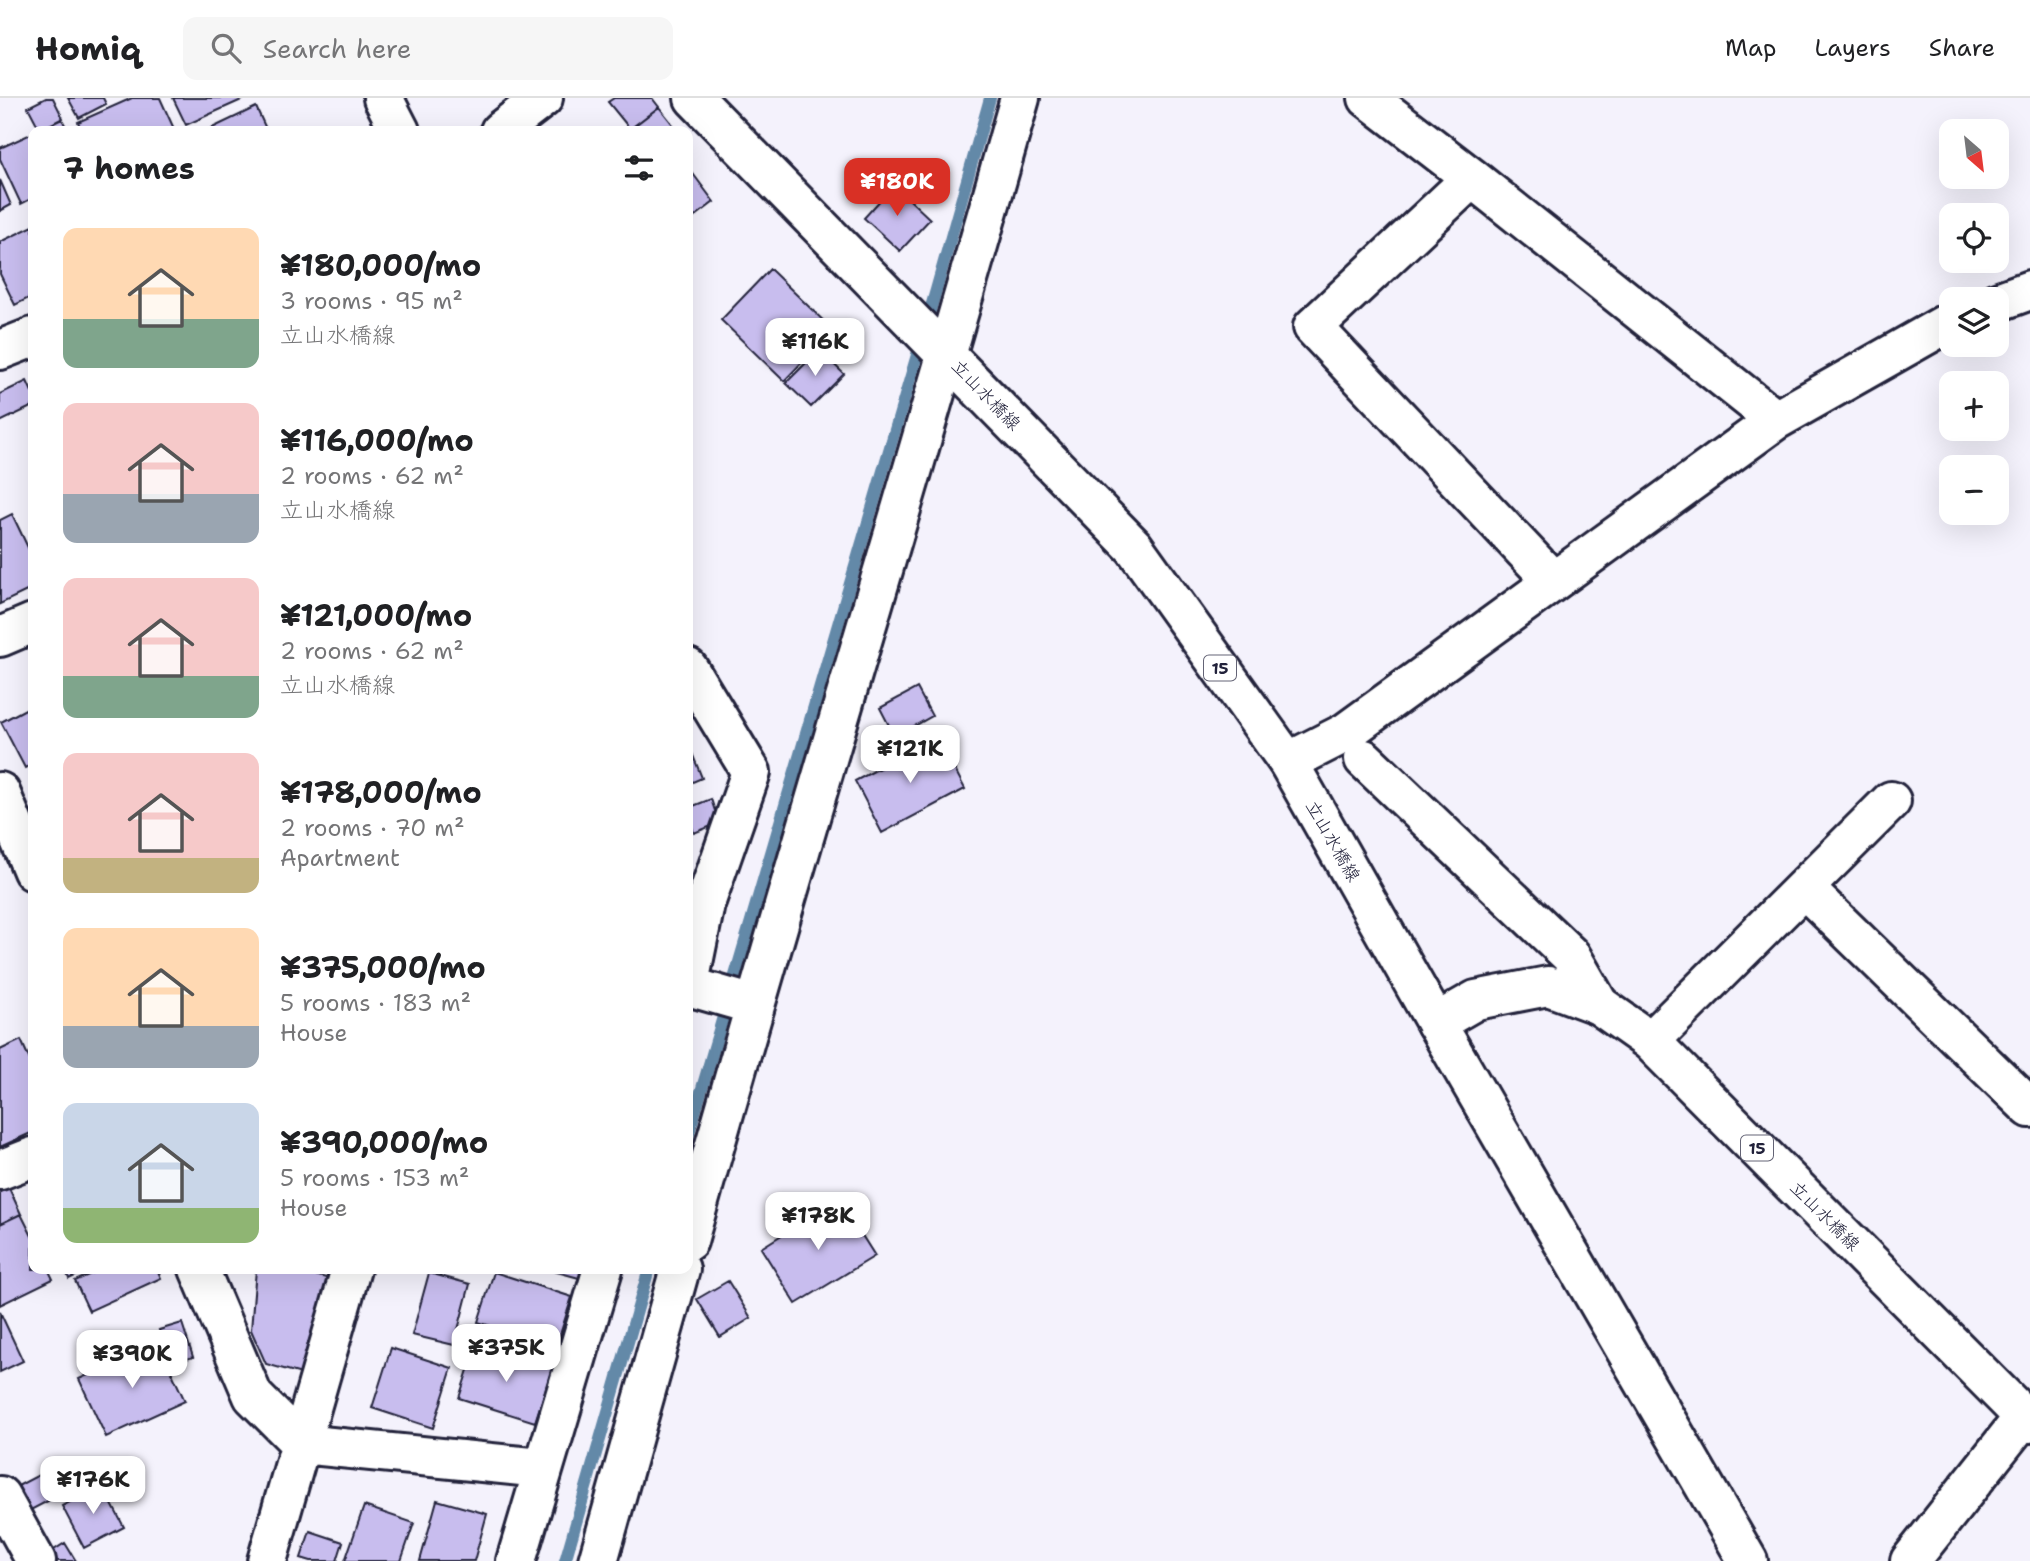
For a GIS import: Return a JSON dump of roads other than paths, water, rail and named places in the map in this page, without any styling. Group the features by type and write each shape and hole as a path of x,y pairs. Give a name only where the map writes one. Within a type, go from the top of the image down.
{"street":[{"path":"383,98 397,126"},
{"path":"507,126 543,98"},
{"name":"立山水橋線","path":"694,98 1134,547 1288,762 1436,1023 1476,1000 1548,986 1599,1006 1650,1041 2027,1420"},
{"path":"693,1223 754,1004 948,356 1020,98"},
{"path":"1368,98 1776,420"},
{"path":"1472,178 1313,327 1553,581"},
{"path":"2009,298 2030,290"},
{"path":"1288,762 1345,733 1776,420 1939,328"},
{"path":"0,349 28,339"},
{"path":"0,637 28,625"},
{"path":"693,676 751,772 696,908 693,938"},
{"path":"1364,759 1571,956 1599,1006"},
{"path":"0,792 19,860"},
{"path":"1650,1041 1891,800"},
{"path":"1804,888 2030,1108"},
{"path":"693,988 754,1004"},
{"path":"1436,1023 1748,1561"},
{"path":"0,1170 28,1159"},
{"path":"202,1274 253,1396 301,1444 542,1468"},
{"path":"267,1561 350,1274"},
{"path":"516,1561 601,1274"},
{"path":"598,1561 679,1274"},
{"path":"1910,1561 2027,1420"},
{"path":"0,1496 36,1561"}],"waterway":[{"path":"693,1119 990,98"},
{"path":"565,1561 648,1274"}]}
